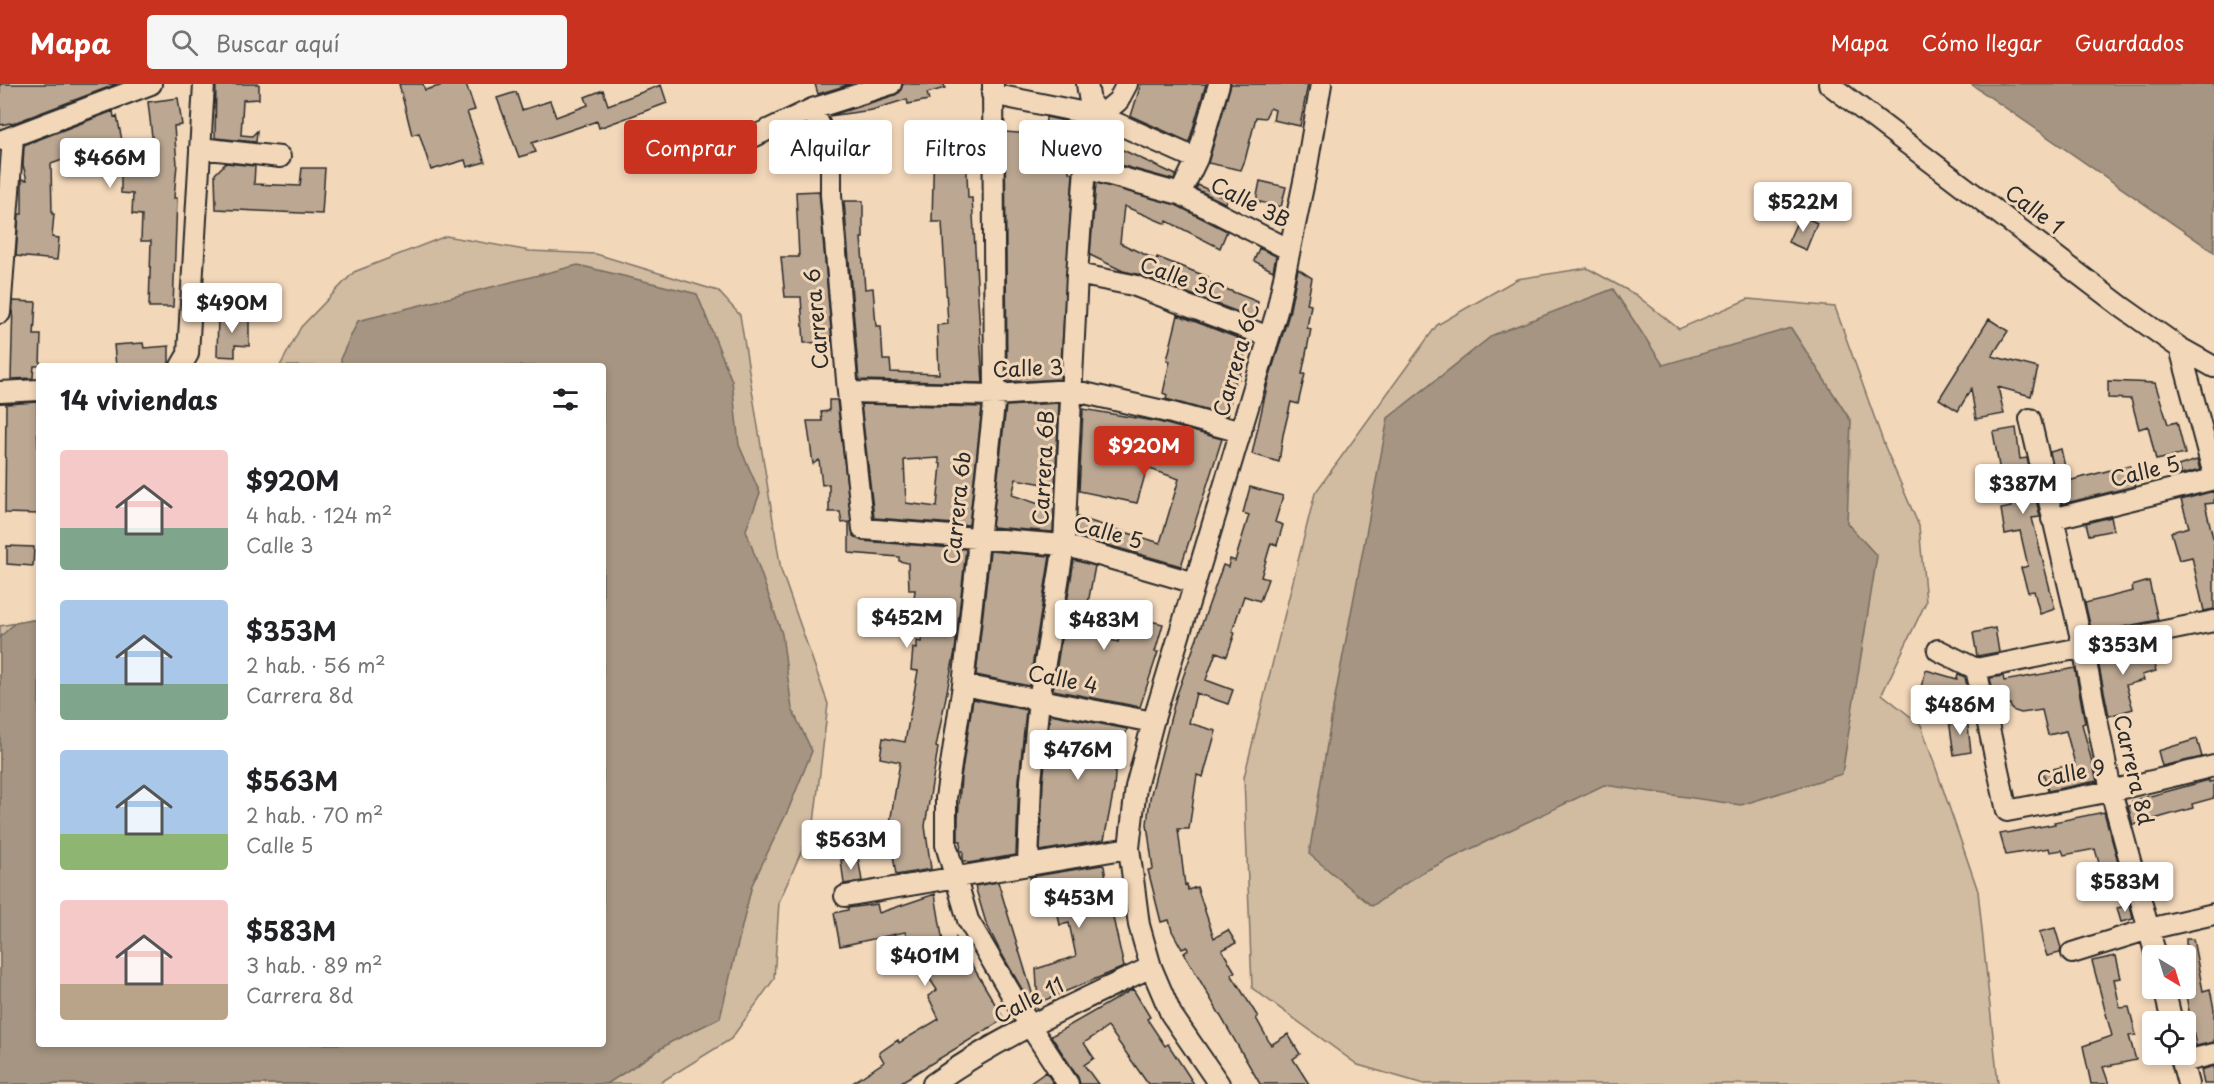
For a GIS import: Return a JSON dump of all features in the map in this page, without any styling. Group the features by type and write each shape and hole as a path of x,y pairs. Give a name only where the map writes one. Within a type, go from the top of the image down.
{"street":[{"path":"0,313 7,139 151,84"},
{"path":"183,363 188,354 204,84"},
{"path":"757,135 812,109 891,84"},
{"path":"1087,84 1090,102 1100,116"},
{"name":"Carrera 6B","path":"1099,120 1100,116 1118,101 1127,84"},
{"path":"1180,194 1197,159 1219,84"},
{"name":"Carrera 6C","path":"1219,1084 1171,1014 1151,967 1139,925 1129,848 1136,787 1153,722 1277,310 1321,84"},
{"name":"Calle 1","path":"1829,84 2122,307 2180,348 2214,367"},
{"path":"992,89 1100,116 1197,159"},
{"name":"Carrera 6b","path":"992,89 995,395 963,685 946,798 946,845 968,920 1030,1026 1068,1084"},
{"name":"Carrera 6","path":"812,109 831,148 831,195 848,393 863,529"},
{"path":"200,148 280,157"},
{"name":"Carrera 6B","path":"1028,864 1039,700 1064,545 1084,174"},
{"name":"Calle 3B","path":"1106,174 1180,194 1290,250"},
{"name":"Calle 3C","path":"1077,274 1133,285 1269,337"},
{"path":"2180,348 2214,475"},
{"path":"0,392 36,390"},
{"name":"Calle 3","path":"848,393 995,395 1071,390 1172,413 1241,432"},
{"name":"Carrera 8d","path":"2030,419 2083,647 2111,791 2153,945"},
{"name":"Calle 5","path":"2052,519 2214,479"},
{"name":"Calle 5","path":"863,529 1064,545 1195,583"},
{"path":"1938,650 1976,669 2214,621"},
{"name":"Calle 9","path":"1976,669 2007,811 2111,791 2214,766"},
{"name":"Calle 4","path":"963,685 1153,722"},
{"path":"845,896 1129,848"},
{"path":"2072,953 2149,929 2214,914"},
{"name":"Calle 11","path":"933,1084 963,1063 1030,1026 1151,967"},
{"path":"2196,1056 2214,1054"},
{"path":"2183,1065 2188,1084"}],"shaded area":[{"path":"1971,84 2214,84 2214,252"},
{"path":"446,236 530,251 596,254 718,291 740,315 781,570 828,704 814,823 779,902 774,979 731,1039 658,1084 0,1084 0,626 36,620 36,1047 606,1047 606,363 282,363 301,327 354,272"},
{"path":"578,265 697,294 732,381 739,445 760,493 746,530 782,634 792,709 812,751 789,808 752,885 720,1018 671,1042 607,1084 0,1084 0,637 15,623 36,620 36,1047 606,1047 606,363 341,363 341,357 358,321"},
{"path":"1587,268 1636,295 1679,329 1748,299 1835,307 1885,447 1919,526 1926,602 1882,694 1921,725 1978,891 1998,1084 1424,1084 1358,1065 1252,988 1244,777 1315,493 1437,325 1517,279"},
{"path":"1613,289 1663,365 1791,328 1851,421 1847,523 1877,556 1842,774 1741,805 1604,785 1423,872 1372,906 1309,854 1333,708 1388,418 1493,335"}],"building":[{"path":"0,84 117,84 11,124 0,125"},
{"path":"216,84 259,84 259,99 243,100 241,135 252,136 257,131 256,142 215,138"},
{"path":"399,84 423,84 425,90 447,84 466,84 475,110 467,112 485,162 467,167 465,160 431,170 419,133 412,135"},
{"path":"815,84 851,84 818,94"},
{"path":"903,84 944,84 945,88 927,93 929,100 908,104 907,99 872,110 829,116 895,95 900,92"},
{"path":"1141,84 1206,84 1189,142 1131,116"},
{"path":"1231,84 1308,84 1300,126 1273,120 1275,110 1270,108 1265,118 1256,117 1241,170 1208,163"},
{"path":"661,85 667,103 599,128 597,121 532,143 536,152 519,157 497,98 516,92 522,110 550,101 556,117 588,105 585,97 603,90 608,105"},
{"path":"178,98 182,125 174,126 177,164 174,198 177,198 173,307 149,307 151,241 141,241 142,215 132,214 133,194 121,193 121,156 103,160 99,147 51,164 52,214 54,214 52,237 59,238 57,260 16,256 19,214 22,214 22,179 27,180 23,165 24,145 113,111 114,117 117,116 125,155 154,154 148,102"},
{"path":"1007,132 1019,133 1019,174 1073,174 1060,379 1007,382"},
{"path":"1124,151 1176,175 1174,180 1124,166"},
{"path":"226,163 255,166 254,184 300,186 302,168 325,168 322,214 216,209 215,174"},
{"path":"933,174 967,174 968,198 972,198 983,383 859,380 844,201 863,201 863,238 861,238 865,289 873,288 876,326 881,326 883,360 890,360 891,372 939,374 937,325 948,324 942,222 932,222"},
{"path":"1260,181 1286,187 1281,207 1256,201"},
{"path":"1096,183 1176,205 1227,231 1220,248 1167,221 1166,224 1124,206 1120,243 1156,260 1157,257 1208,277 1206,281 1258,302 1254,318 1137,274 1123,271 1090,255"},
{"path":"1198,185 1227,199 1225,203 1196,189"},
{"path":"819,191 832,342 804,343 801,297 785,297 781,257 799,257 796,192"},
{"path":"1800,215 1817,223 1806,250 1788,242"},
{"path":"1259,248 1276,256 1273,271 1254,261"},
{"path":"1298,269 1312,278 1307,304 1311,305 1307,328 1311,329 1298,404 1291,402 1279,462 1252,454 1268,382 1289,314"},
{"path":"13,301 36,302 34,335 41,335 40,363 36,363 34,366 33,378 11,379"},
{"path":"218,315 249,317 249,346 235,345 235,357 217,356"},
{"path":"1178,315 1248,342 1227,416 1166,399 1167,395 1163,393 1170,361 1167,360"},
{"path":"1989,319 2008,331 1992,356 2038,368 2031,396 1998,387 2004,414 1976,419 1971,389 1958,411 1939,399"},
{"path":"143,343 144,348 169,346 169,363 116,363 114,345"},
{"path":"2108,381 2155,383 2168,424 2177,422 2185,454 2156,460 2148,426 2139,429 2131,399 2108,398"},
{"path":"829,400 837,400 853,536 862,541 966,549 955,651 936,747 938,748 925,826 931,869 896,875 893,854 899,853 895,823 890,823 900,762 880,758 883,738 905,742 918,671 911,670 913,648 917,649 917,641 921,642 926,601 914,599 915,590 909,590 908,563 899,561 899,557 849,553 849,522 842,523 840,512 829,512 829,484 822,485 819,460 813,464 807,421 822,421 821,412 829,411"},
{"path":"36,402 36,514 5,513 6,404"},
{"path":"1059,403 1055,486 1016,479 1012,495 1054,509 1053,532 992,527 1006,406"},
{"path":"861,404 982,407 969,525 874,518","holes":["939,458 941,464 937,507 906,503 904,460"]},
{"path":"1083,409 1159,422 1222,439 1181,566 1076,536 1077,517 1160,543 1179,479 1147,468 1137,503 1079,491"},
{"path":"2016,428 2020,459 2027,458 2040,517 2032,518 2055,609 2040,614 2034,591 2028,592 2021,568 2028,566 2020,531 2005,534 2001,509 2011,507 2005,471 2000,472 1993,432"},
{"path":"2061,449 2068,481 2130,465 2135,486 2062,504 2050,452"},
{"path":"2197,460 2200,470 2181,475 2178,466"},
{"path":"1250,487 1283,496 1275,522 1283,525 1277,545 1271,543 1261,577 1268,579 1260,601 1244,596 1227,656 1216,652 1206,680 1233,690 1228,704 1196,693 1189,723 1216,731 1203,777 1197,775 1189,829 1178,829 1185,885 1187,884 1188,890 1197,887 1214,938 1228,930 1236,943 1222,950 1235,972 1231,974 1258,1017 1256,1018 1271,1045 1288,1034 1300,1054 1293,1059 1309,1084 1260,1084 1184,953 1188,950 1187,947 1182,949 1169,920 1161,922 1148,870 1153,869 1147,824 1150,798 1176,697 1223,565 1228,567 1230,559 1235,561 1249,515 1243,513"},
{"path":"2214,491 2214,503 2205,504 2214,542 2214,609 2204,611 2192,557 2179,560 2171,532 2189,527 2181,500"},
{"path":"2111,517 2114,530 2089,535 2086,523"},
{"path":"7,546 34,547 33,566 7,564"},
{"path":"990,551 1050,556 1029,686 976,675"},
{"path":"1074,560 1095,566 1085,619 1092,620 1089,634 1118,642 1125,615 1163,624 1155,652 1158,652 1140,707 1053,690"},
{"path":"2149,581 2158,620 2092,633 2085,603 2133,591 2132,586"},
{"path":"1995,628 1999,652 1977,656 1973,633"},
{"path":"2149,646 2156,671 2142,675 2144,680 2126,685 2133,709 2109,716 2097,657"},
{"path":"2075,668 2085,723 2082,724 2097,781 2048,791 2043,771 2075,764 2066,731 2048,735 2042,710 2021,713 2012,710 2010,704 1996,706 1990,678 2003,676 2004,681"},
{"path":"1926,670 1957,679 1958,674 1965,677 1970,700 1921,687"},
{"path":"973,699 1026,710 1019,780 1016,855 968,863 963,861 963,851 960,851 958,818 961,777"},
{"path":"1050,714 1127,729 1120,759 1116,759 1114,789 1104,840 1040,851 1043,782"},
{"path":"1967,718 1971,752 1954,755 1949,720"},
{"path":"2197,739 2202,757 2162,766 2158,751"},
{"path":"2209,780 2209,782 2214,781 2214,798 2192,804 2193,808 2133,825 2128,806 2133,805 2132,801"},
{"path":"2104,812 2121,872 2103,877 2095,849 2064,855 2062,850 2050,852 2049,848 2006,855 2000,834"},
{"path":"858,857 862,881 844,884 841,860"},
{"path":"1102,865 1124,967 1038,1003 1036,969 1076,956 1069,923 1060,925 1055,900 1032,902 1030,877"},
{"path":"998,882 1037,1009 1034,1010 986,923 975,886"},
{"path":"935,894 947,966 954,966 956,938 1004,1019 898,1084 851,1084 884,1062 879,1053 898,1040 899,1043 939,1019 928,996 937,990 924,970 927,968 910,936 907,937 905,932 840,946 834,913 848,910 848,908 877,904 879,913"},
{"path":"2130,905 2133,919 2121,922 2117,908"},
{"path":"2055,928 2061,948 2060,953 2047,956 2039,932"},
{"path":"2186,939 2193,939 2194,945 2186,945"},
{"path":"2196,955 2203,991 2210,989 2214,1009 2214,1042 2196,1046 2196,1011 2189,1011 2187,999 2196,999"},
{"path":"2116,956 2121,978 2114,979 2120,1008 2129,1007 2136,1035 2129,1036 2136,1060 2103,1067 2109,1084 2091,1084 2083,1046 2112,1036 2092,961"},
{"path":"1133,989 1150,1017 1147,1019 1165,1046 1168,1044 1194,1084 1148,1084 1108,1027 1084,1043 1094,1058 1084,1065 1098,1084 1080,1084 1078,1077 1051,1036"},
{"path":"2214,1066 2214,1084 2204,1084 2201,1070"},
{"path":"1046,1072 1054,1084 1029,1084"}]}
